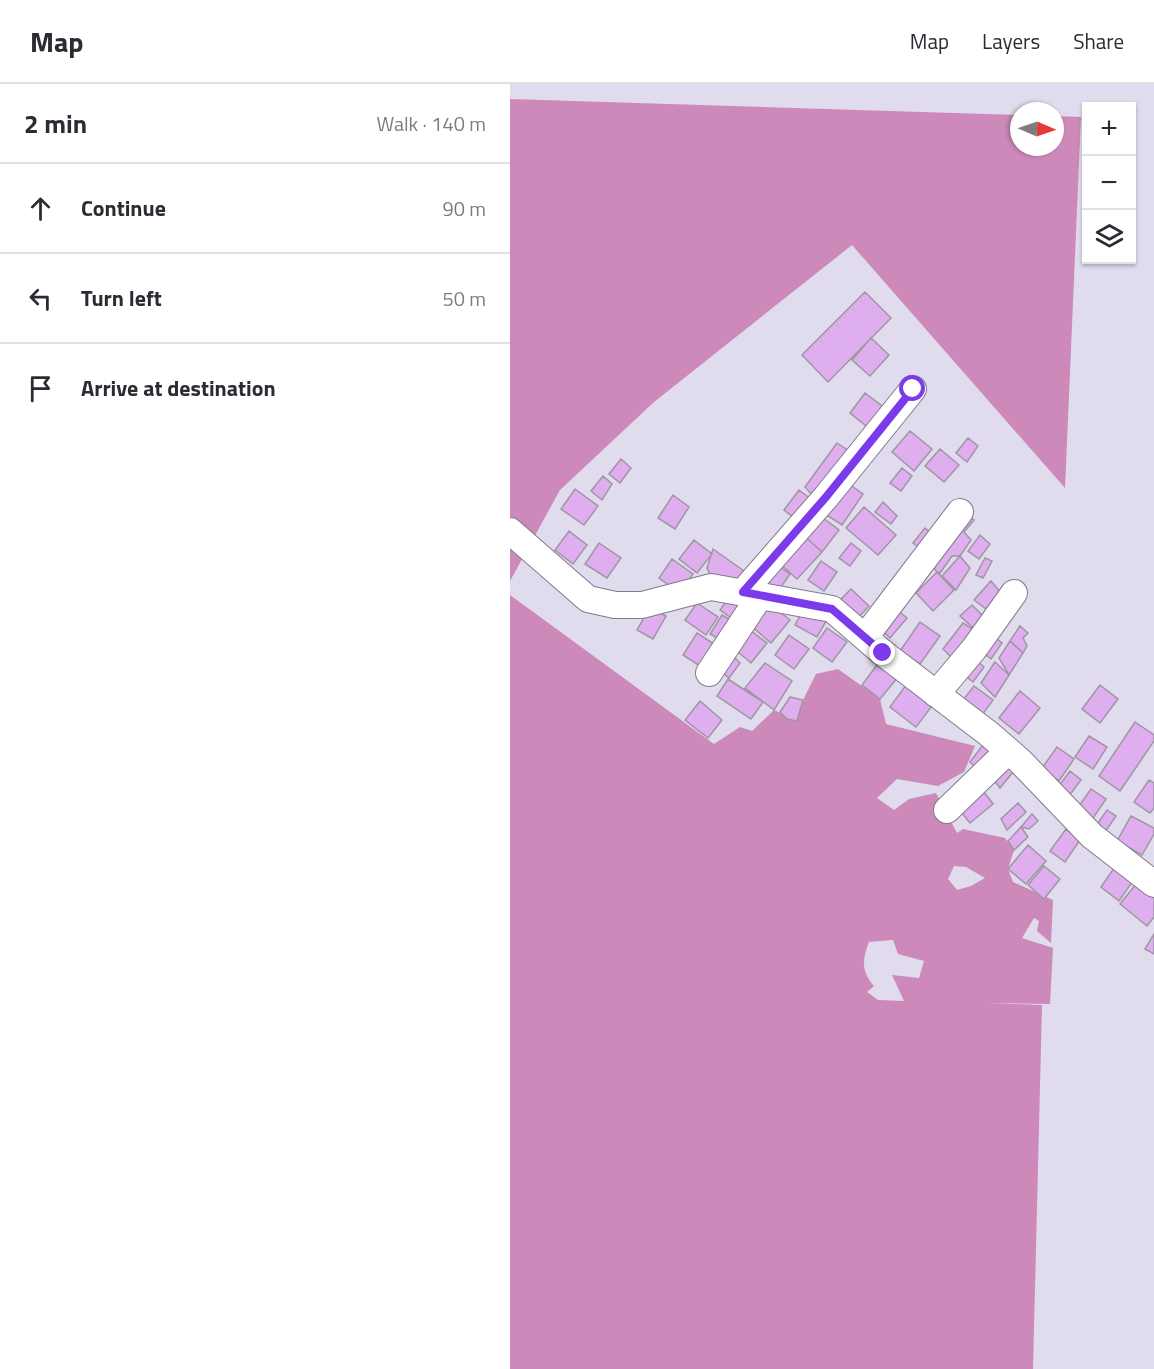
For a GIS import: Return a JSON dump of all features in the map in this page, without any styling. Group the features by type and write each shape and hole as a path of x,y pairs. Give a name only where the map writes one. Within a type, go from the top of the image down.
{"street":[{"path":"710,673 752,594 913,389"},
{"path":"865,637 960,512"},
{"path":"510,531 537,558 588,599 615,605 642,605 711,587 832,609 1008,751 1092,836 1154,884"},
{"path":"936,694 974,649 1014,593"},
{"path":"947,810 1008,751"}],"shaded area":[{"path":"510,99 1010,115 1010,156 1064,156 1064,116 1081,117 1065,488 852,245 654,402 560,490 510,581"},
{"path":"510,595 714,744 740,727 752,731 774,710 797,721 803,700 816,674 838,669 880,699 886,724 975,746 964,772 938,786 897,779 877,798 894,810 909,799 936,793 957,833 963,829 1005,838 1014,850 1008,869 1013,882 1053,900 1051,943 1037,931 1039,921 1034,918 1022,938 1053,948 1050,1004 987,1003 1042,1005 1033,1369 510,1369","holes":["954,866 966,867 985,878 971,886 957,890 948,879","893,940 898,954 924,961 919,978 892,975 904,1001 878,1000 867,992 874,986 864,965 869,942"]}],"building":[{"path":"865,292 891,318 828,382 802,355"},
{"path":"871,338 889,355 870,376 852,360"},
{"path":"865,393 886,409 870,429 850,413"},
{"path":"910,431 932,449 914,471 892,452"},
{"path":"968,438 978,446 967,462 956,453"},
{"path":"837,443 852,453 816,499 805,487"},
{"path":"940,449 959,465 944,482 925,466"},
{"path":"621,459 631,468 620,483 609,474"},
{"path":"902,468 912,476 901,491 890,483"},
{"path":"603,476 612,484 602,500 591,491"},
{"path":"843,480 863,494 842,525 822,512"},
{"path":"575,489 598,506 584,525 561,509"},
{"path":"799,490 816,503 801,523 784,510"},
{"path":"673,495 689,507 675,529 658,518"},
{"path":"883,502 897,516 891,524 875,512"},
{"path":"864,507 896,535 878,555 846,528"},
{"path":"819,515 839,530 822,552 803,535"},
{"path":"964,515 974,520 964,532 971,540 960,556 952,556 940,573 937,572 929,563"},
{"path":"925,528 934,536 924,552 913,543"},
{"path":"569,531 587,545 573,564 555,550"},
{"path":"803,535 822,552 797,579 779,563"},
{"path":"980,535 990,544 979,559 968,551"},
{"path":"694,540 712,554 697,573 679,559"},
{"path":"599,543 621,558 607,578 585,564"},
{"path":"851,543 861,551 850,566 839,558"},
{"path":"713,549 744,571 740,581 711,576 707,568"},
{"path":"960,556 970,568 956,590 942,576"},
{"path":"985,558 992,561 983,578 976,575"},
{"path":"672,559 693,574 680,593 659,578"},
{"path":"821,561 837,572 824,591 808,580"},
{"path":"774,563 790,574 777,593 761,582"},
{"path":"937,572 954,590 933,611 916,593"},
{"path":"991,581 1003,595 990,612 974,600"},
{"path":"851,589 869,606 857,619 839,601"},
{"path":"732,593 748,604 737,622 720,610"},
{"path":"697,603 718,617 706,635 685,620"},
{"path":"770,604 790,620 771,643 752,627"},
{"path":"806,605 828,618 817,637 795,625"},
{"path":"972,605 986,619 979,633 960,616"},
{"path":"650,607 666,616 653,639 637,630"},
{"path":"894,607 907,618 890,638 877,626"},
{"path":"722,615 734,622 723,641 710,634"},
{"path":"920,622 940,636 920,664 900,651"},
{"path":"963,623 979,633 958,664 943,649"},
{"path":"1020,626 1028,633 1023,638 1027,646 1023,653 1010,641"},
{"path":"746,627 767,643 751,663 731,646"},
{"path":"827,628 847,642 832,662 813,648"},
{"path":"697,633 717,646 703,668 683,655"},
{"path":"789,635 809,649 794,669 775,655"},
{"path":"992,635 1002,643 991,659 980,650"},
{"path":"1010,641 1023,653 1009,675 999,658"},
{"path":"731,654 740,663 729,678 719,670"},
{"path":"974,658 984,667 973,682 963,674"},
{"path":"879,662 898,677 880,699 862,685"},
{"path":"995,662 1009,675 995,697 981,683"},
{"path":"765,663 792,681 774,710 745,688"},
{"path":"728,679 763,702 751,719 717,696"},
{"path":"906,685 932,706 916,727 890,707"},
{"path":"1100,685 1118,699 1100,723 1082,709"},
{"path":"974,686 993,700 980,718 960,704"},
{"path":"1020,691 1040,708 1019,734 999,718"},
{"path":"790,697 803,700 797,721 787,719 780,712"},
{"path":"700,701 722,720 708,738 685,720"},
{"path":"1135,722 1154,735 1154,741 1120,791 1099,776"},
{"path":"1089,736 1107,747 1093,769 1075,757"},
{"path":"983,745 995,757 981,773 970,762"},
{"path":"1057,747 1074,759 1059,781 1042,768"},
{"path":"1007,767 1013,772 1000,788 993,779"},
{"path":"1070,771 1081,780 1066,800 1055,791"},
{"path":"1149,780 1154,783 1154,808 1150,813 1134,802"},
{"path":"981,788 993,804 970,823 957,807"},
{"path":"1091,789 1106,799 1091,821 1076,810"},
{"path":"1018,803 1026,812 1007,830 1001,819"},
{"path":"1107,810 1116,816 1105,832 1096,826"},
{"path":"1032,814 1038,821 1029,829 1021,827"},
{"path":"1131,816 1154,828 1154,834 1142,855 1117,841"},
{"path":"1021,827 1028,837 1014,850 1008,841"},
{"path":"1066,829 1080,840 1065,862 1050,851"},
{"path":"1028,845 1046,861 1026,884 1008,869"},
{"path":"1044,866 1060,879 1044,899 1028,885"},
{"path":"1114,868 1133,881 1119,901 1101,887"},
{"path":"1136,884 1154,898 1154,917 1147,926 1120,904"},
{"path":"1154,934 1154,954 1145,949"}],"route":[{"path":"883,653 832,609 743,592 826,497 913,389"}]}
